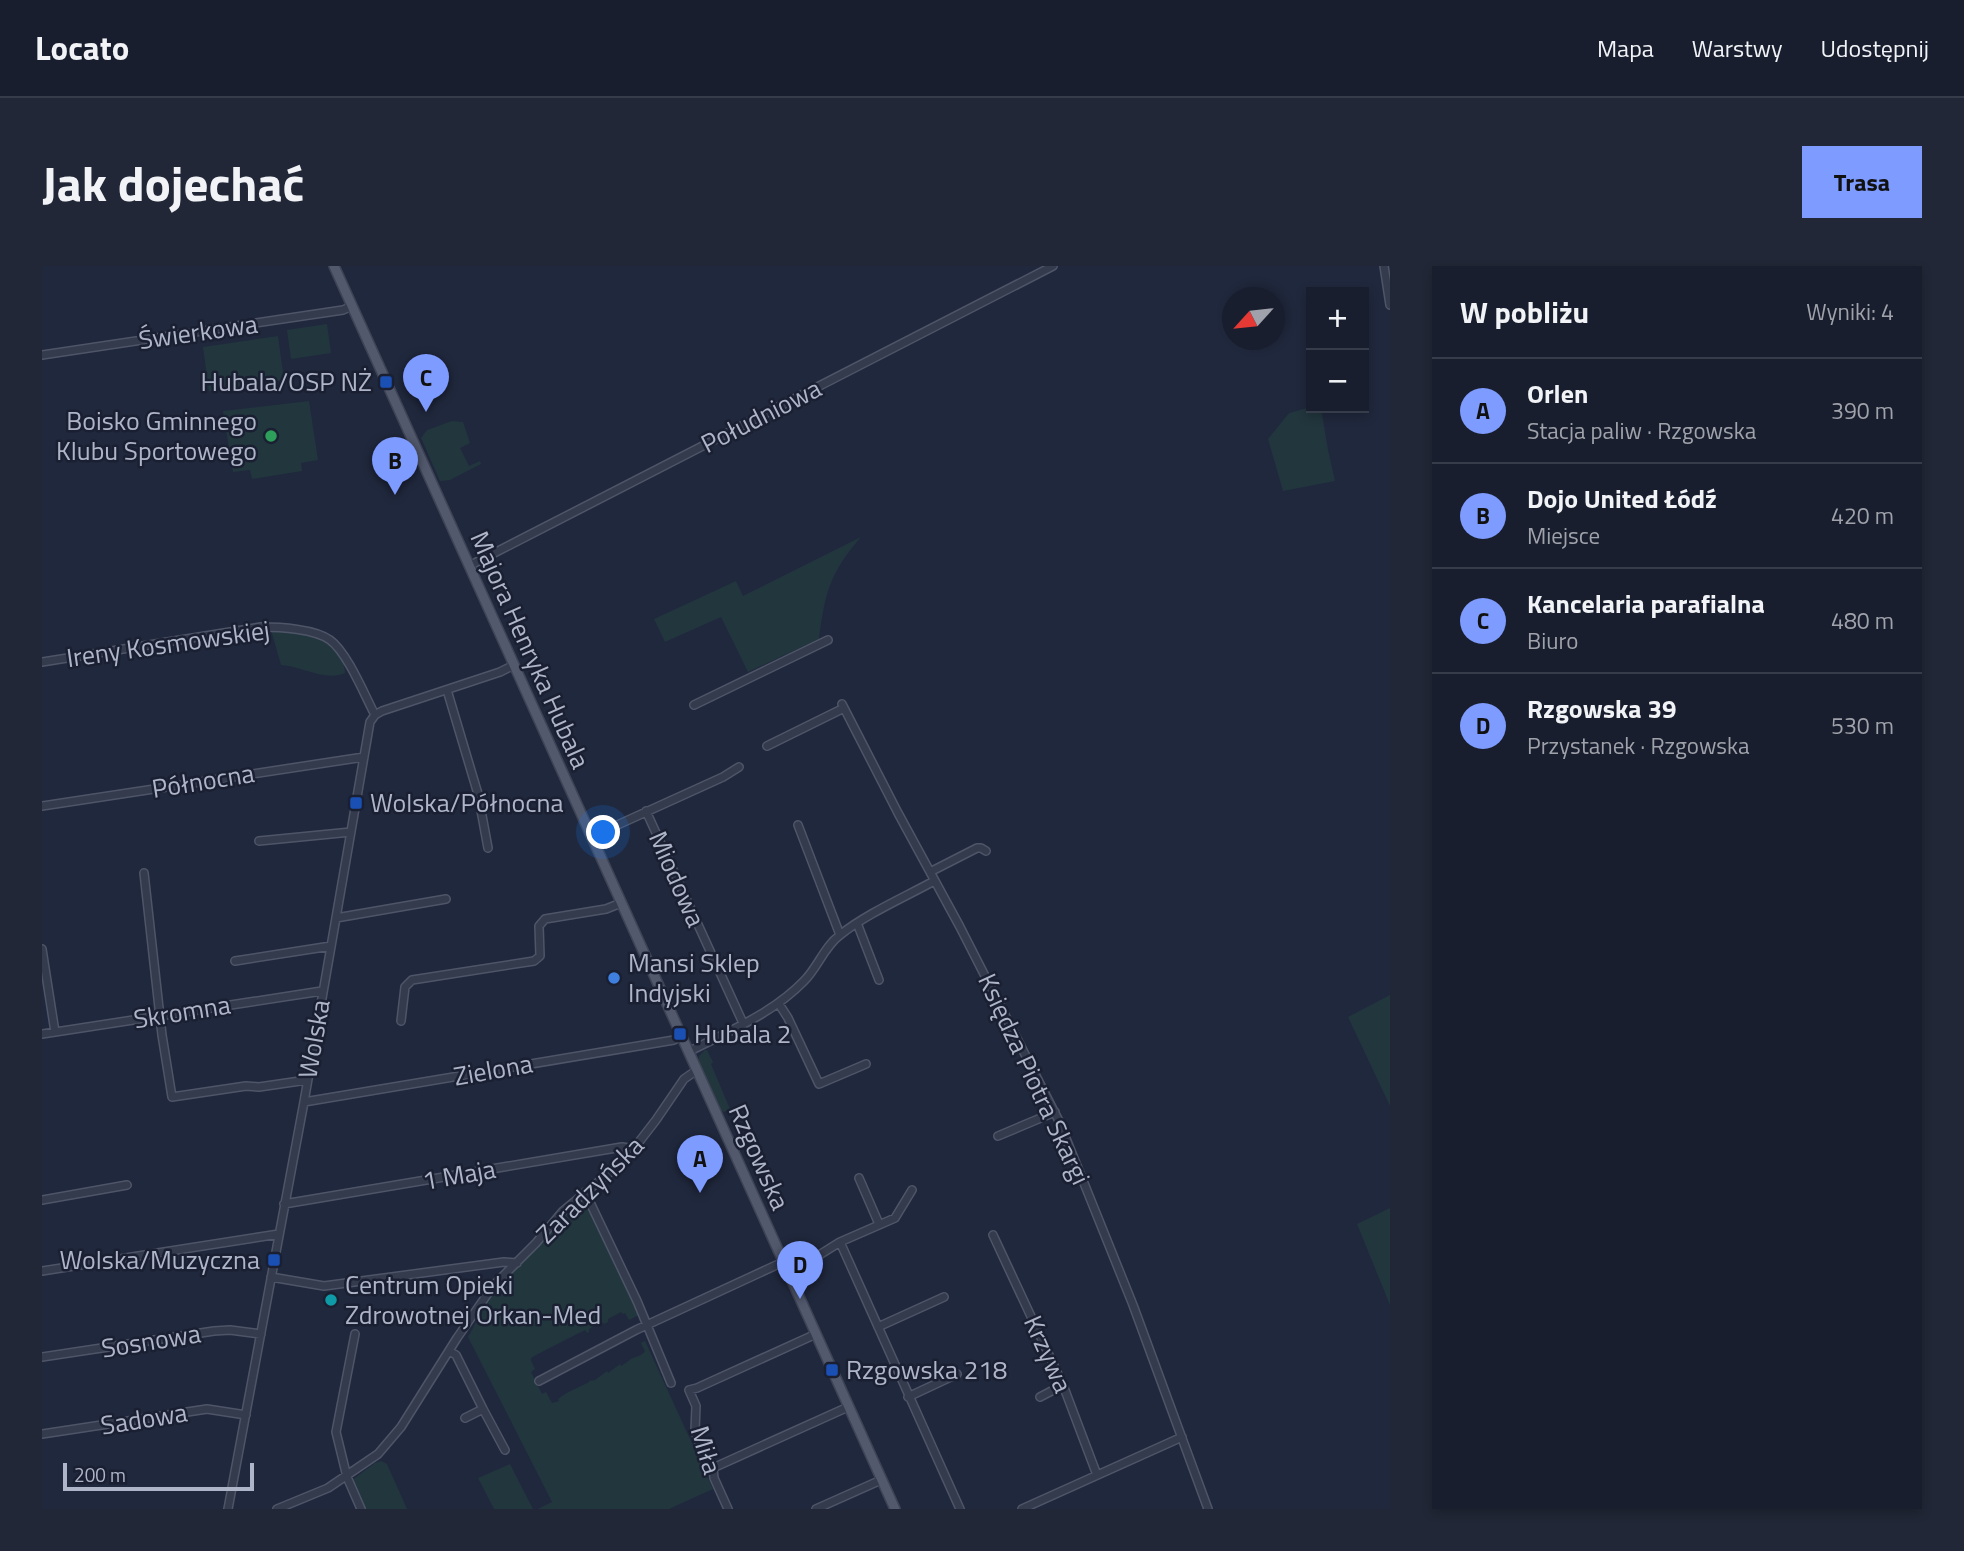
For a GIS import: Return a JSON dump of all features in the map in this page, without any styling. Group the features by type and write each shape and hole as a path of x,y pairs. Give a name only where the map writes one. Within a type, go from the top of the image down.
{"main road":[{"name":"Majora Henryka Hubala","path":"334,266 688,1052"},
{"name":"Rzgowska","path":"688,1052 895,1509"}],"street":[{"name":"Południowa","path":"469,566 1053,266"},
{"path":"1384,266 1390,305"},
{"name":"Świerkowa","path":"42,355 343,310 352,306"},
{"name":"Ireny Kosmowskiej","path":"42,662 261,627 314,633 336,645 375,715"},
{"path":"694,705 828,640"},
{"path":"375,715 514,665"},
{"path":"447,690 478,794 488,848"},
{"name":"Księdza Piotra Skargi","path":"767,746 843,706 1055,1112 1133,1306 1208,1509"},
{"name":"Wolska","path":"228,1509 370,722 375,715"},
{"name":"Północna","path":"42,806 364,757"},
{"path":"591,837 723,777 739,767"},
{"name":"Miodowa","path":"646,811 743,1023"},
{"path":"798,825 840,935"},
{"path":"259,841 351,832"},
{"path":"930,872 976,848 986,851"},
{"path":"144,873 159,1015 172,1097 307,1080"},
{"path":"688,1052 779,1004 805,981 840,935 934,881"},
{"path":"336,918 446,899"},
{"path":"401,1021 405,991 412,980 538,959 541,949 539,926 545,919 606,909 621,903"},
{"path":"857,923 879,980"},
{"path":"235,961 331,946"},
{"path":"42,949 55,1032"},
{"name":"Skromna","path":"42,1034 322,991"},
{"path":"779,1004 819,1084 866,1064"},
{"name":"Zielona","path":"303,1102 674,1040 681,1036"},
{"name":"Zaradzyńska","path":"277,1509 328,1488 378,1454 393,1436 493,1286 536,1243 552,1222 632,1151 684,1079 697,1070"},
{"path":"998,1136 1055,1112"},
{"name":"1 Maja","path":"284,1204 622,1147 632,1151"},
{"path":"859,1178 880,1224"},
{"path":"42,1200 127,1185"},
{"path":"789,1274 840,1242 895,1218 912,1189"},
{"path":"586,1192 671,1383"},
{"path":"42,1270 279,1234"},
{"name":"Krzywa","path":"993,1235 1063,1385 1097,1475"},
{"path":"840,1242 960,1509"},
{"path":"271,1277 324,1286 504,1262 517,1263"},
{"path":"539,1381 646,1325 783,1262"},
{"path":"878,1328 944,1297"},
{"name":"Sosnowa","path":"42,1357 215,1331 261,1334"},
{"path":"355,1334 336,1428 347,1476 361,1509"},
{"name":"Miła","path":"728,1509 714,1478 713,1468 705,1459 695,1431 696,1406 689,1390 816,1334"},
{"path":"449,1351 456,1355 505,1450"},
{"path":"908,1397 957,1374"},
{"path":"1040,1397 1063,1385"},
{"path":"713,1468 848,1407"},
{"name":"Sadowa","path":"42,1434 206,1409 246,1415"},
{"path":"465,1418 483,1409"},
{"path":"1022,1509 1182,1437"},
{"path":"816,1509 881,1479"}],"shaded area":[{"path":"327,324 331,353 291,359 287,330"},
{"path":"278,336 284,380 209,391 203,347"},
{"name":"Boisko Gminnego Klubu Sportowego","path":"309,401 318,460 301,463 302,471 252,479 250,470 233,472 223,411"},
{"path":"1306,408 1306,413 1322,413 1335,481 1283,491 1268,439 1289,413"},
{"path":"452,421 463,422 470,443 460,448 469,466 480,461 481,464 450,480 440,481 421,438 427,430"},
{"path":"861,537 842,562 831,584 819,639 748,672 721,617 665,642 654,619 736,581 743,596"},
{"path":"271,630 307,635 324,641 337,653 345,673 322,675 281,665"},
{"path":"1390,995 1390,1106 1348,1017"},
{"path":"705,1050 713,1062 711,1064 730,1109 724,1112 720,1110 699,1063 699,1056"},
{"path":"584,1198 639,1315 629,1320 625,1313 621,1312 608,1319 608,1322 589,1329 589,1332 585,1330 536,1355 531,1358 535,1369 531,1372 542,1394 546,1392 552,1403 642,1354 645,1351 641,1343 645,1341 713,1489 669,1509 538,1509 552,1502 468,1337 488,1300 503,1282 534,1251 562,1215"},
{"path":"1390,1208 1390,1305 1357,1224"},
{"path":"381,1461 387,1464 407,1509 364,1509 351,1481"},
{"path":"510,1464 533,1509 494,1509 478,1478"}],"place":[{"name":"Hubala/OSP NŻ","path":"386,382"},
{"name":"Kancelaria parafialna","path":"426,412"},
{"name":"Boisko Gminnego Klubu Sportowego","path":"271,436"},
{"name":"Dojo United Łódź","path":"395,495"},
{"name":"Wolska/Północna","path":"356,803"},
{"name":"Mansi Sklep Indyjski","path":"614,978"},
{"name":"Hubala 2","path":"680,1034"},
{"name":"Orlen","path":"700,1193"},
{"name":"Wolska/Muzyczna","path":"274,1260"},
{"name":"Rzgowska 39","path":"800,1299"},
{"name":"Centrum Opieki Zdrowotnej Orkan-Med","path":"331,1300"},
{"name":"Rzgowska 218","path":"832,1370"}]}
